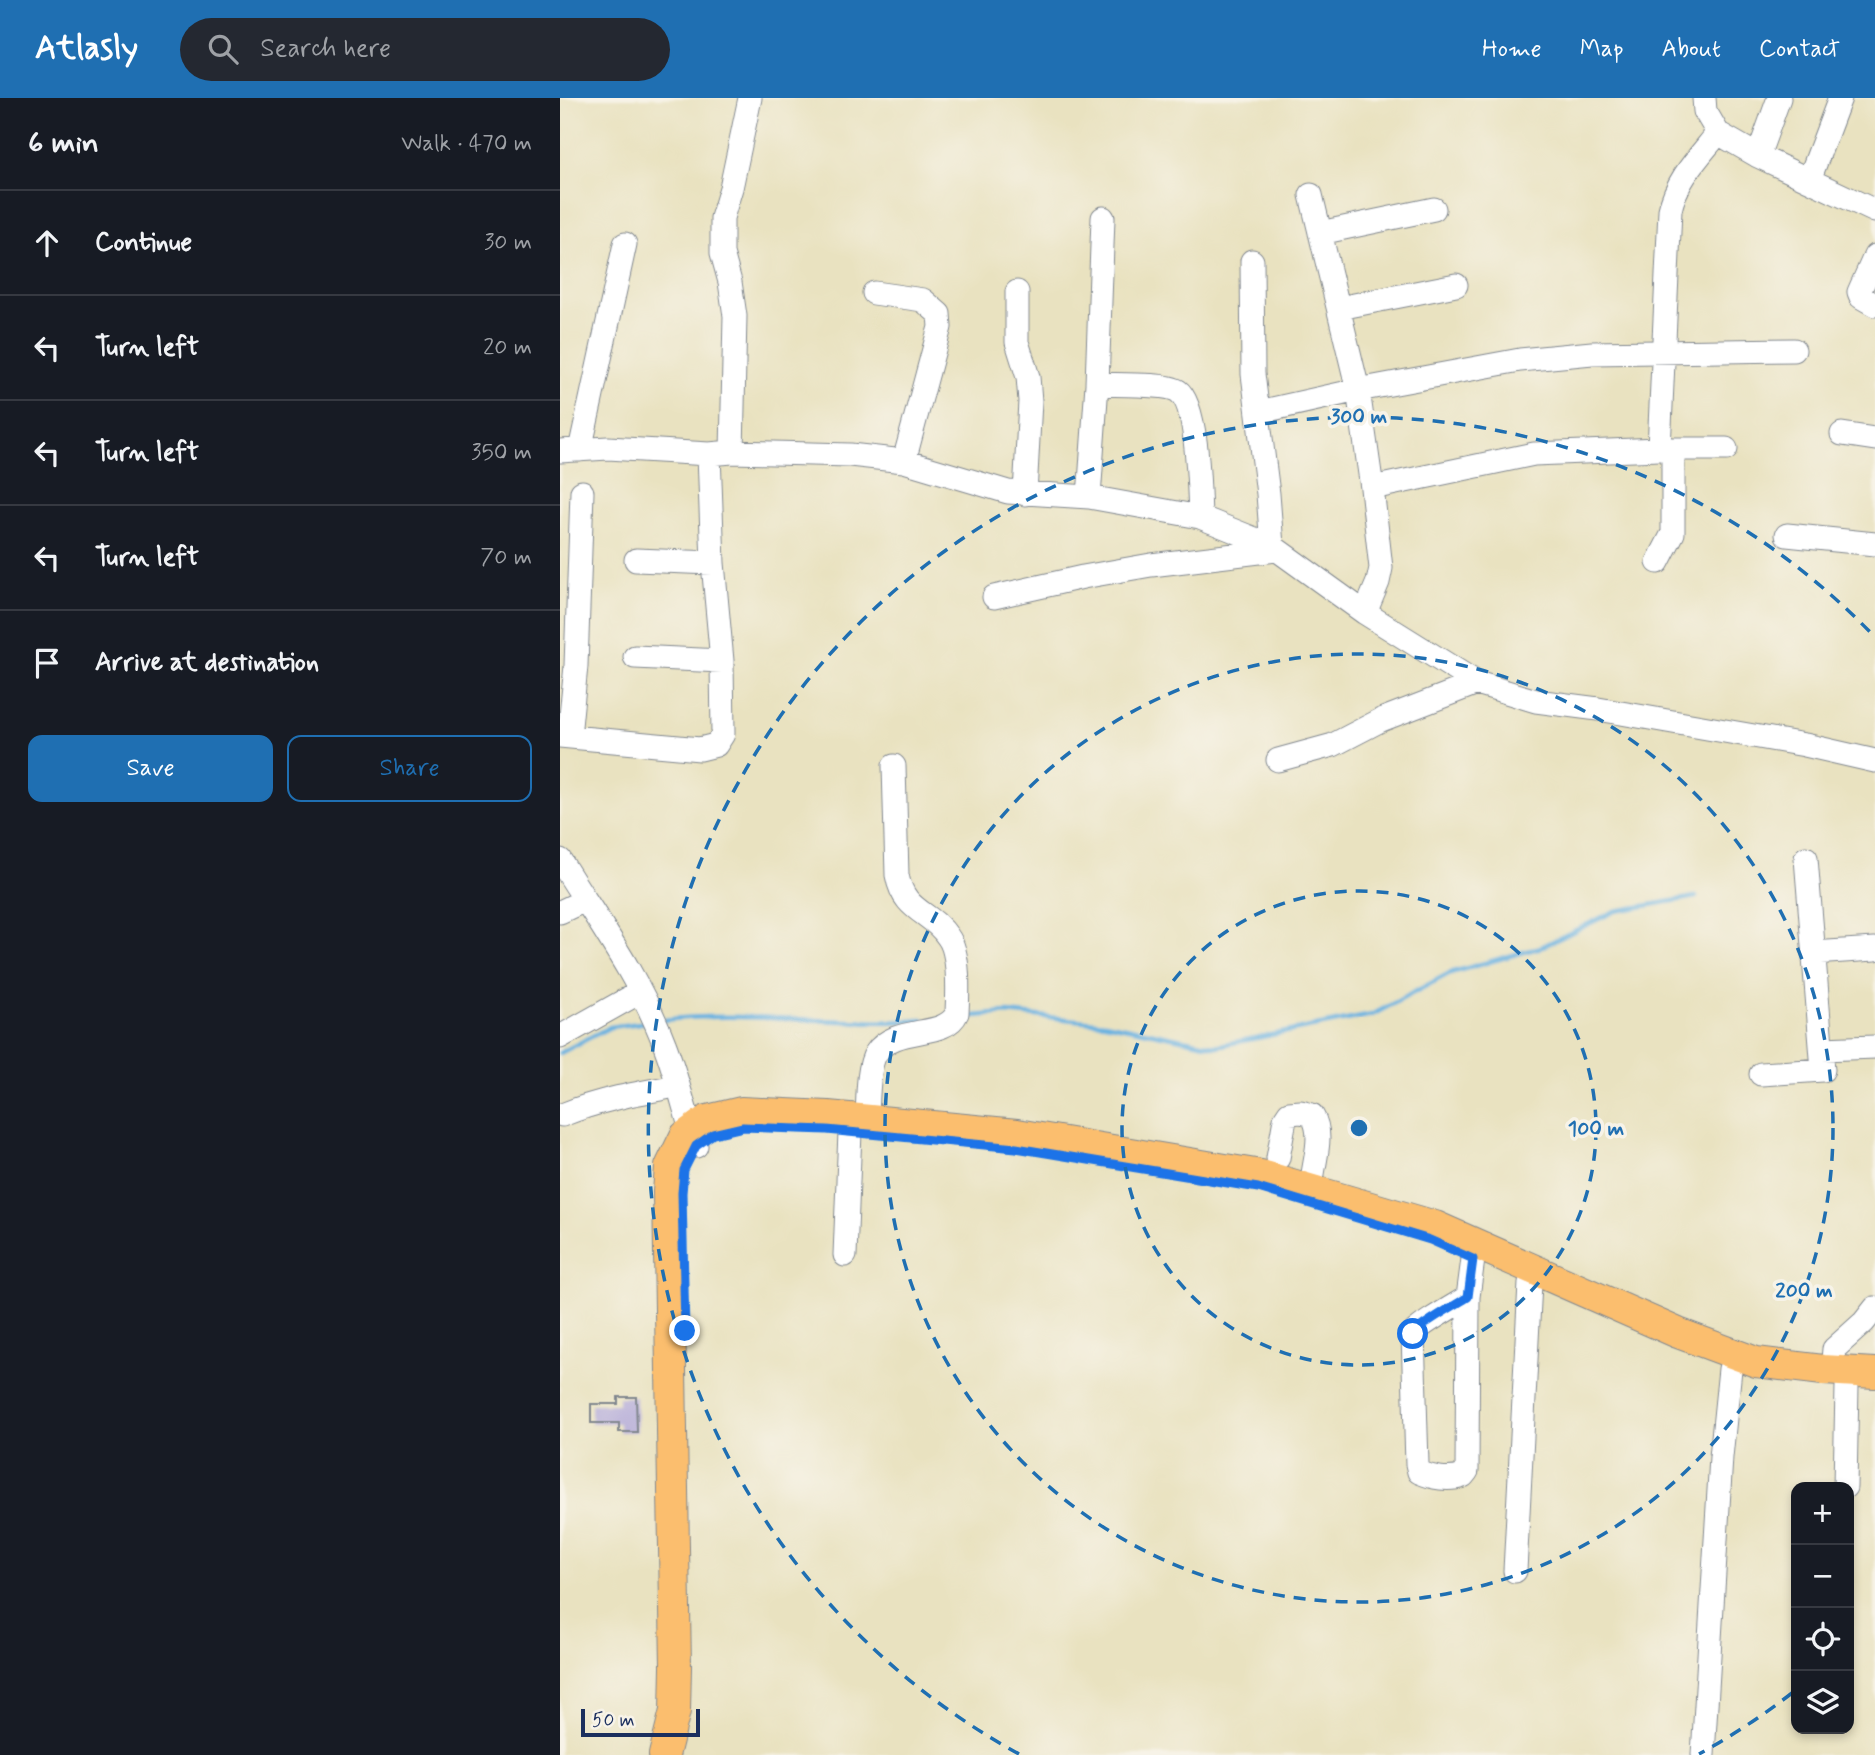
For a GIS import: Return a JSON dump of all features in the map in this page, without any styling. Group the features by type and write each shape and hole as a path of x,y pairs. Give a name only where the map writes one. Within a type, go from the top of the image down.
{"main road":[{"path":"679,1755 689,1713 691,1667 682,1193 684,1170 693,1138 707,1121 741,1112 858,1126 1016,1148 1258,1188 1430,1240 1741,1373 1851,1381 1875,1373"},
{"path":"858,1126 1017,1134 1271,1167 1435,1226 1678,1333 1756,1362 1851,1381"},
{"path":"664,1755 675,1711 677,1667 668,1192 670,1167 685,1136 693,1138"}],"street":[{"path":"732,452 735,316 722,253 722,218 750,98"},
{"path":"1704,98 1705,111 1718,133 1758,156 1875,211"},
{"path":"1758,156 1779,98"},
{"path":"1809,180 1840,98"},
{"path":"1658,562 1673,533 1666,449 1664,353 1670,210 1673,194 1718,133"},
{"path":"1311,195 1358,390 1372,488 1381,568 1365,613"},
{"path":"1320,233 1434,209"},
{"path":"1089,497 1097,384 1103,218"},
{"path":"625,244 570,451 608,448 709,454 732,452 850,456 904,461 1008,492 1089,497 1200,517 1274,548 1365,613 1477,683 1536,701 1805,745 1875,761"},
{"path":"1875,256 1859,292 1861,298 1875,305"},
{"path":"1252,261 1253,374 1274,548"},
{"path":"1339,309 1456,285"},
{"path":"1017,292 1017,342 1028,377 1030,401 1026,494"},
{"path":"874,293 923,300 939,314 940,327 904,461"},
{"path":"1259,412 1358,390 1520,360 1592,353 1794,351"},
{"path":"1097,384 1164,386 1177,390 1185,399 1198,463 1200,517"},
{"path":"1842,435 1875,439"},
{"path":"1372,488 1534,454 1726,449"},
{"path":"582,492 576,666 564,736 700,749 716,745 723,734 722,661 713,562 709,454"},
{"path":"1787,536 1875,544"},
{"path":"994,597 1151,565 1274,548"},
{"path":"636,560 713,562"},
{"path":"635,657 722,661"},
{"path":"1278,760 1333,745 1381,720 1477,683"},
{"path":"845,1255 858,1126 871,1064 876,1053 890,1040 909,1033 946,1026 954,1021 957,1013 954,949 939,926 908,902 899,886 894,766"},
{"path":"1761,1074 1823,1070 1806,858"},
{"path":"560,860 611,937 664,1042 693,1138"},
{"path":"560,912 585,900"},
{"path":"1813,953 1875,949"},
{"path":"560,1037 640,992"},
{"path":"1822,1049 1875,1047"},
{"path":"562,1115 625,1095 677,1086"},
{"path":"1271,1167 1289,1113 1312,1115 1317,1123 1318,1140 1312,1182"},
{"path":"1468,1297 1420,1326 1413,1334 1417,1464 1419,1472 1430,1477 1455,1479 1467,1471 1468,1297 1473,1259"},
{"path":"1515,1571 1530,1283"},
{"path":"1845,1482 1851,1381 1834,1349 1875,1308"},
{"path":"1703,1755 1721,1457 1730,1369"}],"building":[{"path":"618,1397 636,1397 637,1432 619,1432 619,1423 591,1423 591,1404 618,1404"}],"waterway":[{"path":"963,1017 1007,1013 1105,1023 1216,1046 1372,1015 1450,973 1541,947 1615,911 1696,897"},
{"path":"663,1020 695,1017 858,1022 923,1020"},
{"path":"560,1053 610,1027 647,1022"}],"route":[{"path":"685,1331 682,1193 684,1170 696,1146 713,1134 743,1127 827,1130 1016,1148 1258,1188 1430,1240 1473,1259 1468,1297 1420,1326 1413,1334"}]}
